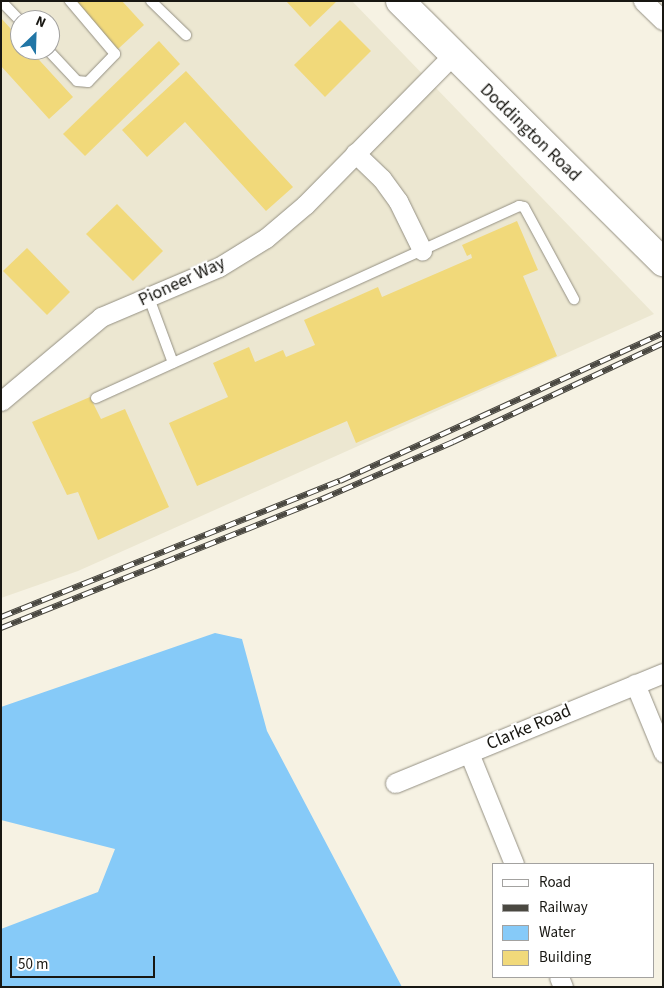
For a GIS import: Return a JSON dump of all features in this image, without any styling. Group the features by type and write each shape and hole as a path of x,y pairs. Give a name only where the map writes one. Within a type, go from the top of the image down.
{"main road":[{"name":"Doddington Road","path":"400,1 452,56 663,262"}],"street":[{"path":"642,1 663,20"},
{"name":"Pioneer Way","path":"1,401 101,317 149,298 219,266 266,238 305,205 452,56"},
{"path":"355,153 382,179 398,201 422,250"},
{"name":"Clarke Road","path":"395,783 663,673"},
{"path":"635,684 663,752"},
{"path":"469,753 514,863"}],"lane":[{"path":"1,1 10,10"},
{"path":"57,60 77,81 88,82 115,54 70,1"},
{"path":"151,1 186,35"},
{"path":"96,398 519,206 524,207 574,299"},
{"path":"149,298 173,363"}],"shaded area":[{"path":"1,1 352,1 654,314 78,571 1,598"}],"water":[{"path":"215,633 242,639 267,731 402,987 1,987 1,929 98,892 115,849 1,820 1,707"}],"building":[{"path":"74,1 122,1 144,25 118,49"},
{"path":"286,1 337,1 310,27"},
{"path":"1,18 10,28 10,60 39,60 73,97 49,119 1,66"},
{"path":"340,20 371,51 325,97 294,65"},
{"path":"159,41 180,64 85,156 63,134"},
{"path":"186,71 293,187 266,211 185,122 147,157 122,130"},
{"path":"117,204 163,251 133,281 86,234"},
{"path":"517,221 538,270 523,276 557,356 356,443 347,421 197,486 169,423 228,397 213,363 249,347 255,362 283,350 286,357 315,345 304,320 378,287 382,297 472,258 471,254 467,256 462,245"},
{"path":"27,248 70,292 47,315 3,271"},
{"path":"90,397 101,419 125,409 169,507 98,540 78,492 67,495 32,422"}],"railway":[{"path":"1,617 340,481 663,333"},
{"path":"1,628 322,499 453,442 663,343"}]}
